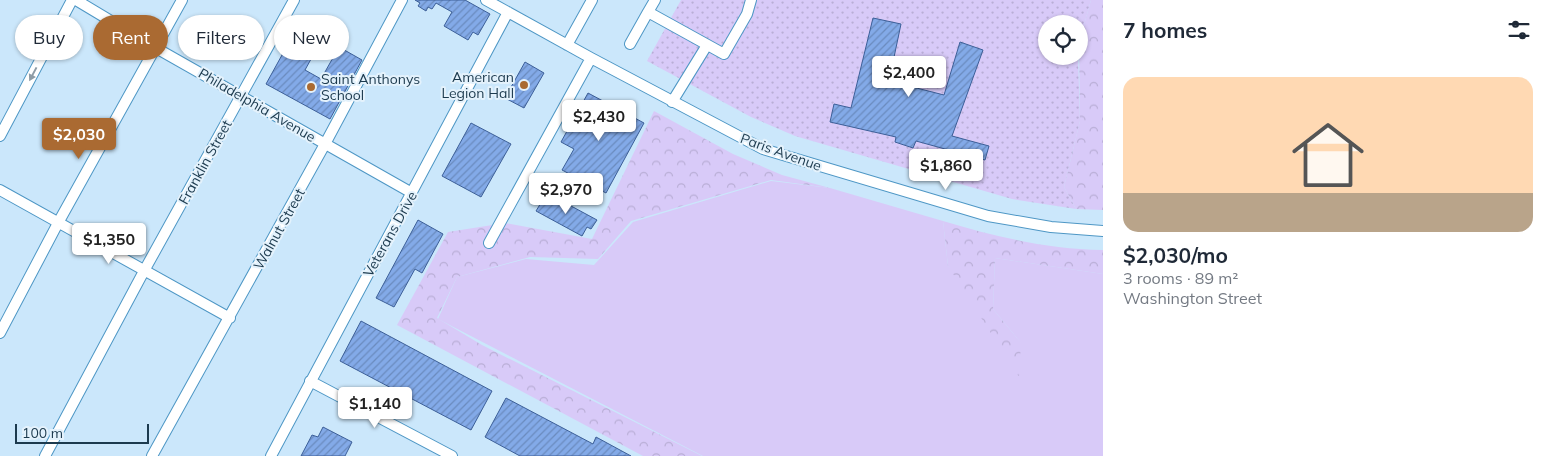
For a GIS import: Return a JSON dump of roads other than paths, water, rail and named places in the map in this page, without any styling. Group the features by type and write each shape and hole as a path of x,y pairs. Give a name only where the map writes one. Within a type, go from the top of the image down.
{"street":[{"path":"0,136 72,0"},
{"name":"Philadelphia Avenue","path":"76,0 101,15"},
{"path":"168,26 182,0"},
{"name":"Franklin Street","path":"45,456 144,270 294,0"},
{"name":"Walnut Street","path":"152,456 230,318 402,0"},
{"name":"Paris Avenue","path":"486,0 672,102 763,149 988,216 1051,227 1103,231"},
{"path":"567,45 592,0"},
{"path":"630,44 654,0"},
{"path":"648,12 724,54 747,14 751,0"},
{"name":"Veterans Drive","path":"271,456 508,12"},
{"path":"672,102 707,45"},
{"name":"Philadelphia Avenue","path":"168,55 412,193"},
{"path":"489,243 591,58"},
{"path":"0,333 58,223 149,60"},
{"path":"0,190 230,318"},
{"path":"310,381 452,456"}],"place":[{"name":"American Legion Hall","path":"524,85"},
{"name":"Saint Anthonys School","path":"311,87"}]}
